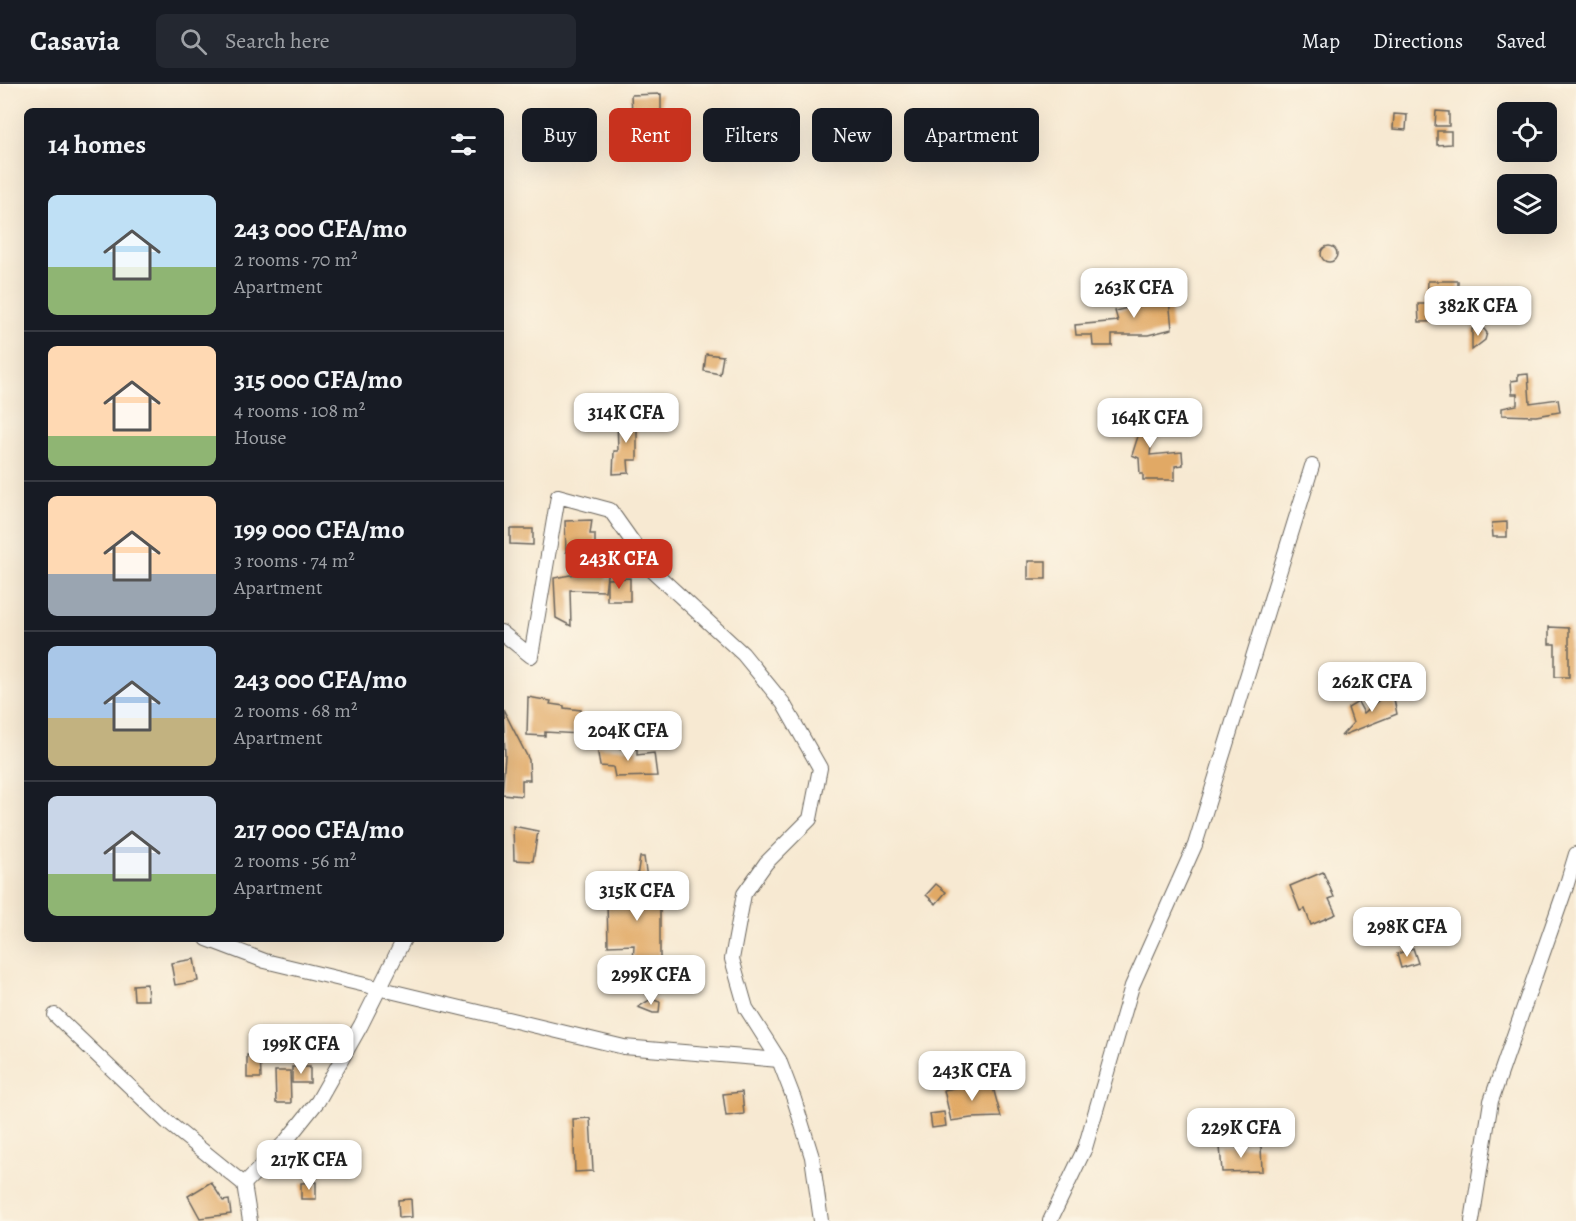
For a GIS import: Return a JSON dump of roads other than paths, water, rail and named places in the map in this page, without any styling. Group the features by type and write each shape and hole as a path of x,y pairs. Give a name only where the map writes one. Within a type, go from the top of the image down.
{"street":[{"path":"1050,1221 1085,1148 1132,986 1195,845 1312,466"},
{"path":"504,634 531,656 558,496 610,510 654,572 743,654 783,703 820,768 810,819 766,863 744,894 732,959 746,1008 779,1060 794,1099 812,1157 821,1221"},
{"path":"1472,1221 1491,1101 1576,854"},
{"path":"215,942 265,961 624,1047 779,1060"},
{"path":"244,1184 286,1141 318,1101 402,942"},
{"path":"55,1015 166,1121 244,1184 250,1221"}]}
